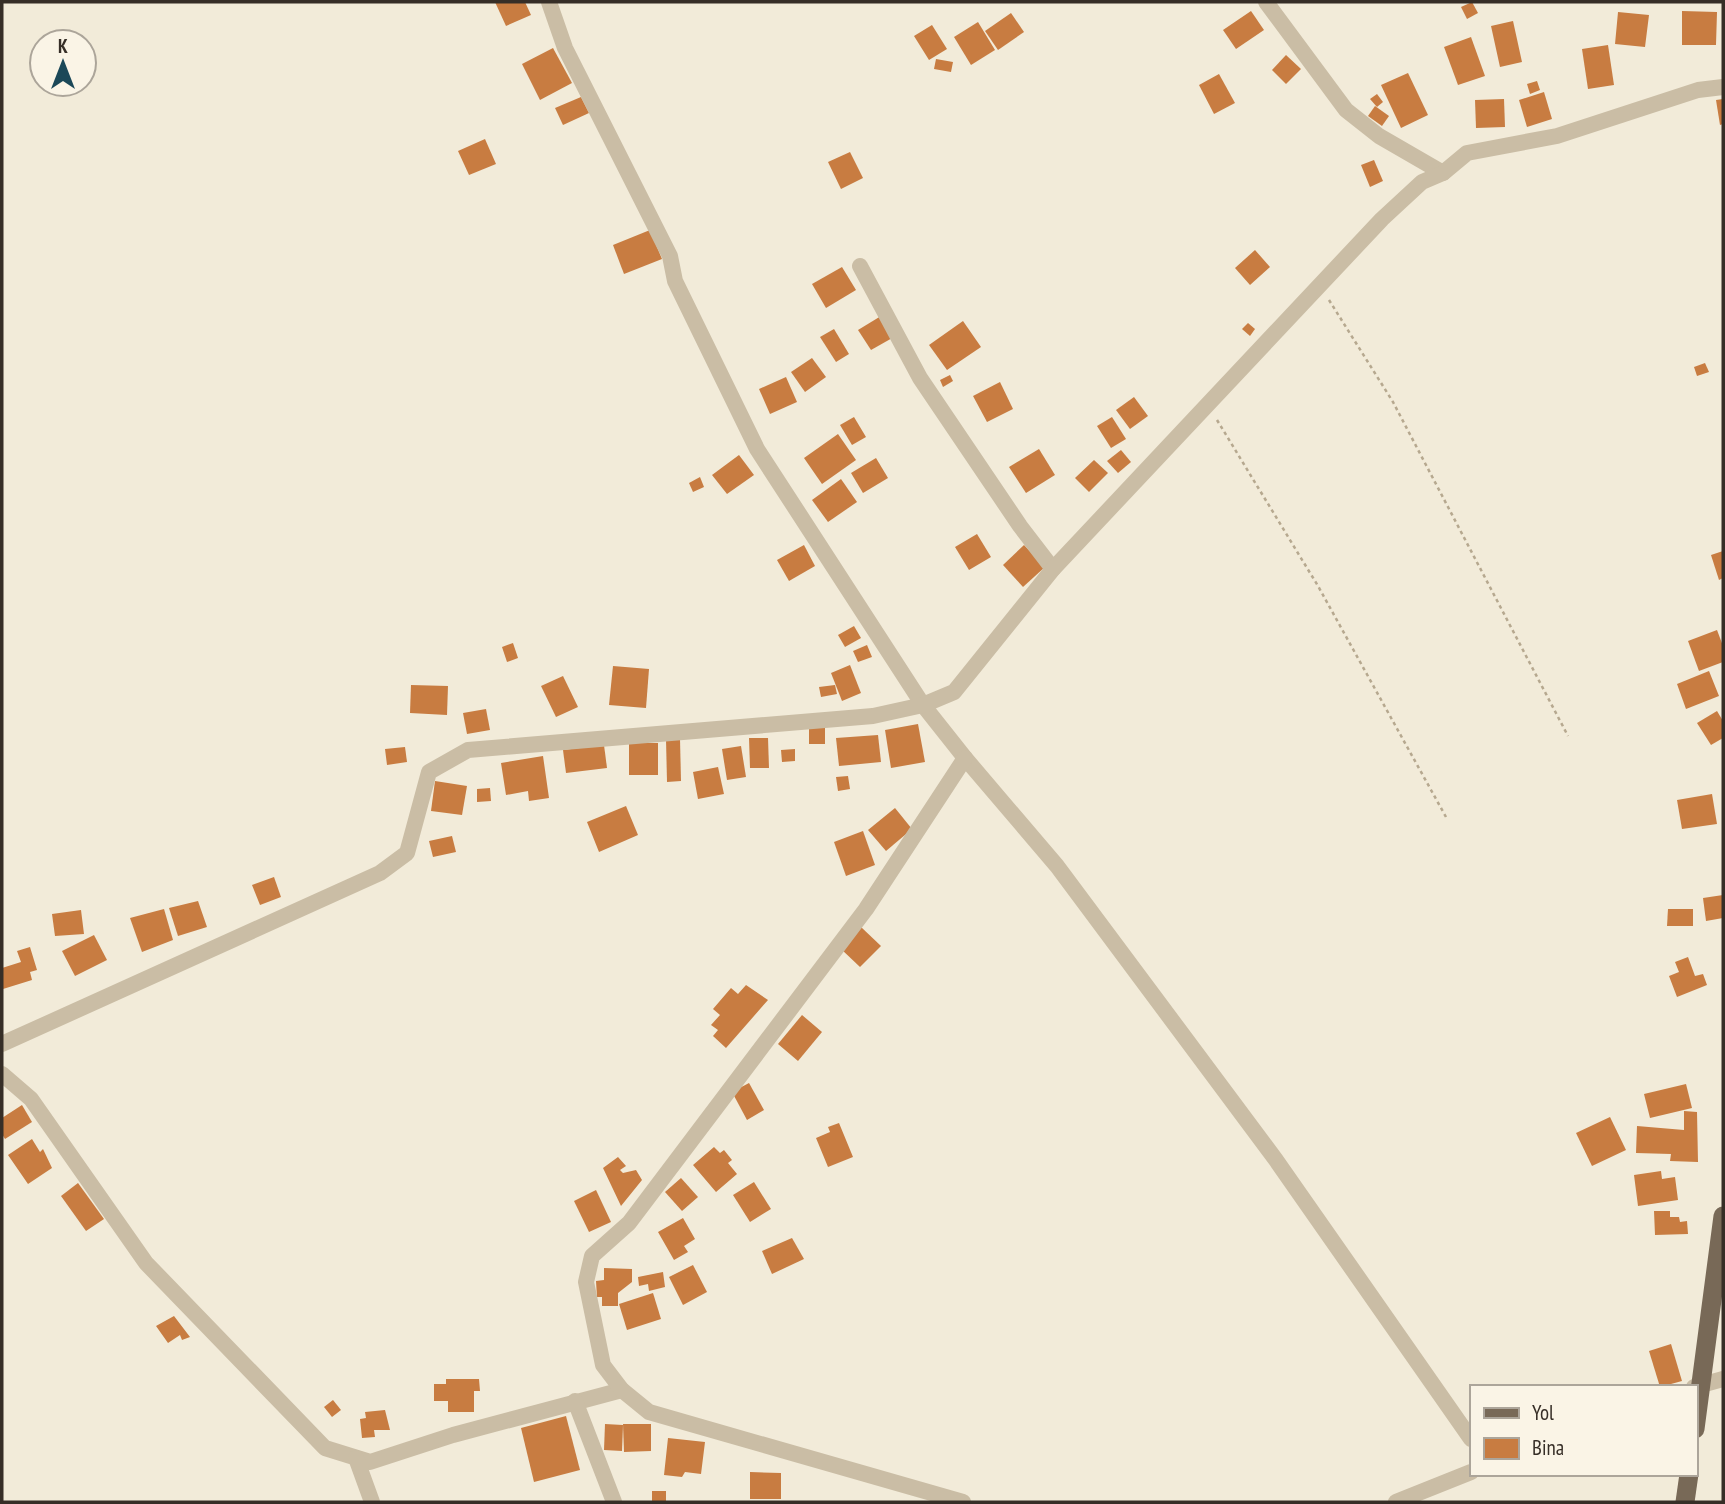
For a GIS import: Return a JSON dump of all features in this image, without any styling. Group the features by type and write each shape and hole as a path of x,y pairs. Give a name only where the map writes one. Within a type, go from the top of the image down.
{"main road":[{"path":"1698,1385 1723,1216"},
{"path":"1685,1502 1689,1476"}],"street":[{"path":"549,2 565,48 670,256 675,281 757,449 923,705 1065,877 1276,1160 1470,1438"},
{"path":"1266,2 1346,110 1379,136 1443,173"},
{"path":"2,1044 380,873 407,853 429,772 468,750 873,716 923,705 954,692 1054,569 1382,219 1422,182 1443,173 1467,153 1557,136 1698,90 1723,87"},
{"path":"860,266 920,378 1020,526 1054,569"},
{"path":"963,1502 649,1412 622,1390 604,1365 586,1282 592,1256 629,1223 866,909 965,758"},
{"path":"2,1074 31,1100 146,1263 325,1448 370,1462 575,1401 622,1390"},
{"path":"1698,1385 1723,1379"},
{"path":"575,1401 614,1502"},
{"path":"356,1458 372,1502"},
{"path":"1396,1502 1470,1472"}],"path":[{"path":"1320,285 1393,402 1568,736"},
{"path":"1208,405 1318,586 1446,817"}],"building":[{"path":"495,2 525,2 531,15 506,26"},
{"path":"1472,2 1478,13 1467,19 1461,7"},
{"path":"1251,11 1264,30 1236,49 1223,30"},
{"path":"1682,11 1717,12 1716,45 1682,45"},
{"path":"1618,12 1649,15 1645,47 1615,44"},
{"path":"1011,13 1024,32 998,50 985,31"},
{"path":"1513,21 1522,62 1500,67 1491,26"},
{"path":"978,22 995,50 971,65 954,37"},
{"path":"932,25 947,49 929,60 914,36"},
{"path":"1471,37 1485,76 1458,85 1444,47"},
{"path":"1608,45 1614,85 1588,89 1582,49"},
{"path":"553,48 572,83 540,100 522,64"},
{"path":"1286,55 1301,69 1286,84 1272,70"},
{"path":"936,59 953,62 951,72 934,69"},
{"path":"1408,73 1428,115 1401,128 1381,85"},
{"path":"1219,74 1235,103 1214,114 1199,85"},
{"path":"1537,81 1540,90 1530,94 1527,84"},
{"path":"1544,92 1552,119 1527,127 1519,100"},
{"path":"1377,94 1383,102 1377,107 1370,99"},
{"path":"581,97 589,113 563,125 555,108"},
{"path":"1504,99 1505,127 1476,128 1475,100"},
{"path":"1723,99 1723,124 1720,125 1716,100"},
{"path":"1375,106 1389,116 1382,126 1368,116"},
{"path":"485,139 496,164 469,175 458,151"},
{"path":"850,152 863,178 841,189 828,162"},
{"path":"1374,160 1383,181 1370,187 1361,165"},
{"path":"650,230 662,259 624,274 613,245"},
{"path":"1255,250 1270,267 1250,285 1235,268"},
{"path":"842,267 856,290 826,308 812,284"},
{"path":"881,316 894,337 871,350 858,330"},
{"path":"963,321 981,347 947,370 929,345"},
{"path":"1248,323 1255,329 1250,336 1242,329"},
{"path":"834,329 849,354 836,362 820,337"},
{"path":"812,358 826,377 805,392 791,372"},
{"path":"1705,363 1709,372 1697,376 1694,367"},
{"path":"950,375 953,381 943,387 940,380"},
{"path":"786,377 797,402 770,414 759,389"},
{"path":"1000,382 1013,409 987,422 973,396"},
{"path":"1134,397 1148,416 1130,429 1116,410"},
{"path":"854,417 866,437 852,445 840,425"},
{"path":"1112,417 1126,439 1111,448 1097,426"},
{"path":"838,434 856,460 822,484 804,458"},
{"path":"1039,449 1055,475 1026,493 1009,467"},
{"path":"1121,450 1131,462 1118,473 1107,461"},
{"path":"739,455 754,475 727,494 712,475"},
{"path":"876,458 888,478 863,493 851,473"},
{"path":"1094,460 1108,473 1089,492 1075,478"},
{"path":"700,477 704,487 693,492 689,483"},
{"path":"841,479 857,502 828,522 812,500"},
{"path":"977,534 991,557 969,570 955,547"},
{"path":"804,545 815,566 789,581 777,560"},
{"path":"1024,545 1045,567 1023,587 1003,565"},
{"path":"1723,551 1723,578 1719,580 1711,555"},
{"path":"854,626 861,638 845,647 838,635"},
{"path":"1717,630 1723,646 1723,662 1699,671 1688,641"},
{"path":"513,643 518,658 507,662 502,647"},
{"path":"867,645 872,657 858,662 853,651"},
{"path":"850,665 861,693 842,701 831,673"},
{"path":"613,666 649,669 646,708 609,705"},
{"path":"1709,671 1719,696 1686,709 1677,684"},
{"path":"563,676 578,707 556,717 541,686"},
{"path":"411,685 448,686 447,715 410,713"},
{"path":"835,685 837,694 821,697 819,687"},
{"path":"486,709 490,730 467,734 463,713"},
{"path":"1717,711 1723,721 1723,738 1711,745 1697,723"},
{"path":"918,724 925,762 891,768 885,730"},
{"path":"809,728 825,728 825,744 809,744"},
{"path":"878,735 881,762 839,766 836,738"},
{"path":"749,738 768,738 769,768 750,768"},
{"path":"666,739 680,739 681,781 667,782"},
{"path":"629,743 658,743 658,775 629,775"},
{"path":"604,745 607,768 566,773 563,750"},
{"path":"741,746 746,777 727,780 722,749"},
{"path":"405,747 407,762 387,765 385,749"},
{"path":"795,749 795,761 782,762 781,750"},
{"path":"543,756 549,798 529,801 528,791 506,795 501,763"},
{"path":"718,767 724,794 698,799 693,772"},
{"path":"848,776 850,789 838,791 836,777"},
{"path":"435,781 467,786 462,815 431,811"},
{"path":"490,788 491,801 477,802 477,789"},
{"path":"1712,794 1717,824 1682,829 1677,800"},
{"path":"626,806 638,835 599,852 587,822"},
{"path":"895,808 912,829 886,851 868,830"},
{"path":"863,831 875,865 846,876 834,842"},
{"path":"452,836 456,852 433,857 429,841"},
{"path":"274,877 281,897 260,905 252,885"},
{"path":"1723,895 1723,918 1706,921 1703,898"},
{"path":"198,901 207,927 178,936 169,908"},
{"path":"164,909 173,940 142,952 130,918"},
{"path":"1668,909 1693,909 1693,926 1667,926"},
{"path":"81,910 84,934 55,936 52,914"},
{"path":"861,927 881,946 860,967 840,948"},
{"path":"94,935 107,960 75,976 62,951"},
{"path":"30,947 37,970 30,972 32,980 3,989 2,968 21,962 17,951"},
{"path":"1688,957 1695,976 1703,974 1707,985 1677,997 1669,976 1679,972 1675,962"},
{"path":"746,985 768,1000 726,1048 713,1036 718,1030 711,1025 720,1015 713,1009 731,988 738,994"},
{"path":"802,1015 822,1032 798,1061 778,1044"},
{"path":"749,1083 764,1110 747,1120 732,1092"},
{"path":"1686,1084 1692,1108 1650,1118 1644,1094"},
{"path":"22,1105 32,1122 5,1139 2,1134 2,1118"},
{"path":"1684,1111 1697,1112 1698,1162 1670,1161 1671,1154 1636,1153 1637,1126 1684,1130"},
{"path":"1610,1117 1626,1150 1592,1166 1576,1133"},
{"path":"839,1123 853,1157 828,1167 816,1138 830,1132 828,1127"},
{"path":"32,1139 40,1152 43,1149 52,1168 28,1184 8,1155"},
{"path":"714,1147 720,1153 724,1150 732,1160 728,1163 737,1174 716,1192 693,1165"},
{"path":"618,1157 626,1166 620,1170 623,1173 636,1170 642,1180 621,1206 603,1168"},
{"path":"1661,1171 1662,1179 1675,1177 1678,1200 1638,1206 1634,1175"},
{"path":"681,1178 698,1197 682,1211 665,1192"},
{"path":"754,1182 771,1209 750,1222 733,1195"},
{"path":"78,1183 104,1219 86,1231 61,1196"},
{"path":"596,1190 611,1222 589,1232 574,1201"},
{"path":"1654,1211 1670,1211 1670,1217 1679,1217 1680,1222 1687,1221 1688,1234 1655,1235"},
{"path":"683,1218 695,1239 684,1246 688,1252 674,1260 658,1232"},
{"path":"792,1238 804,1259 772,1274 762,1251"},
{"path":"693,1265 707,1292 683,1305 669,1277"},
{"path":"604,1268 632,1269 632,1282 618,1293 618,1306 602,1306 602,1297 597,1297 596,1281 604,1280"},
{"path":"663,1272 665,1287 649,1291 648,1284 639,1286 638,1277"},
{"path":"653,1293 661,1319 627,1330 619,1304"},
{"path":"174,1316 190,1337 182,1340 180,1335 168,1343 156,1326"},
{"path":"1671,1344 1682,1381 1659,1385 1649,1351"},
{"path":"446,1379 479,1379 480,1391 474,1391 474,1412 448,1412 448,1401 434,1401 434,1384 446,1384"},
{"path":"333,1400 341,1410 332,1417 324,1407"},
{"path":"385,1410 390,1430 374,1430 375,1437 362,1438 360,1419 366,1418 365,1412"},
{"path":"566,1416 580,1470 534,1482 521,1428"},
{"path":"605,1424 623,1425 622,1451 604,1450"},
{"path":"623,1424 651,1424 651,1451 624,1452"},
{"path":"668,1438 705,1442 701,1474 685,1472 682,1477 664,1475"},
{"path":"750,1472 781,1473 781,1499 750,1499"},
{"path":"652,1491 666,1491 666,1502 652,1502"}]}
